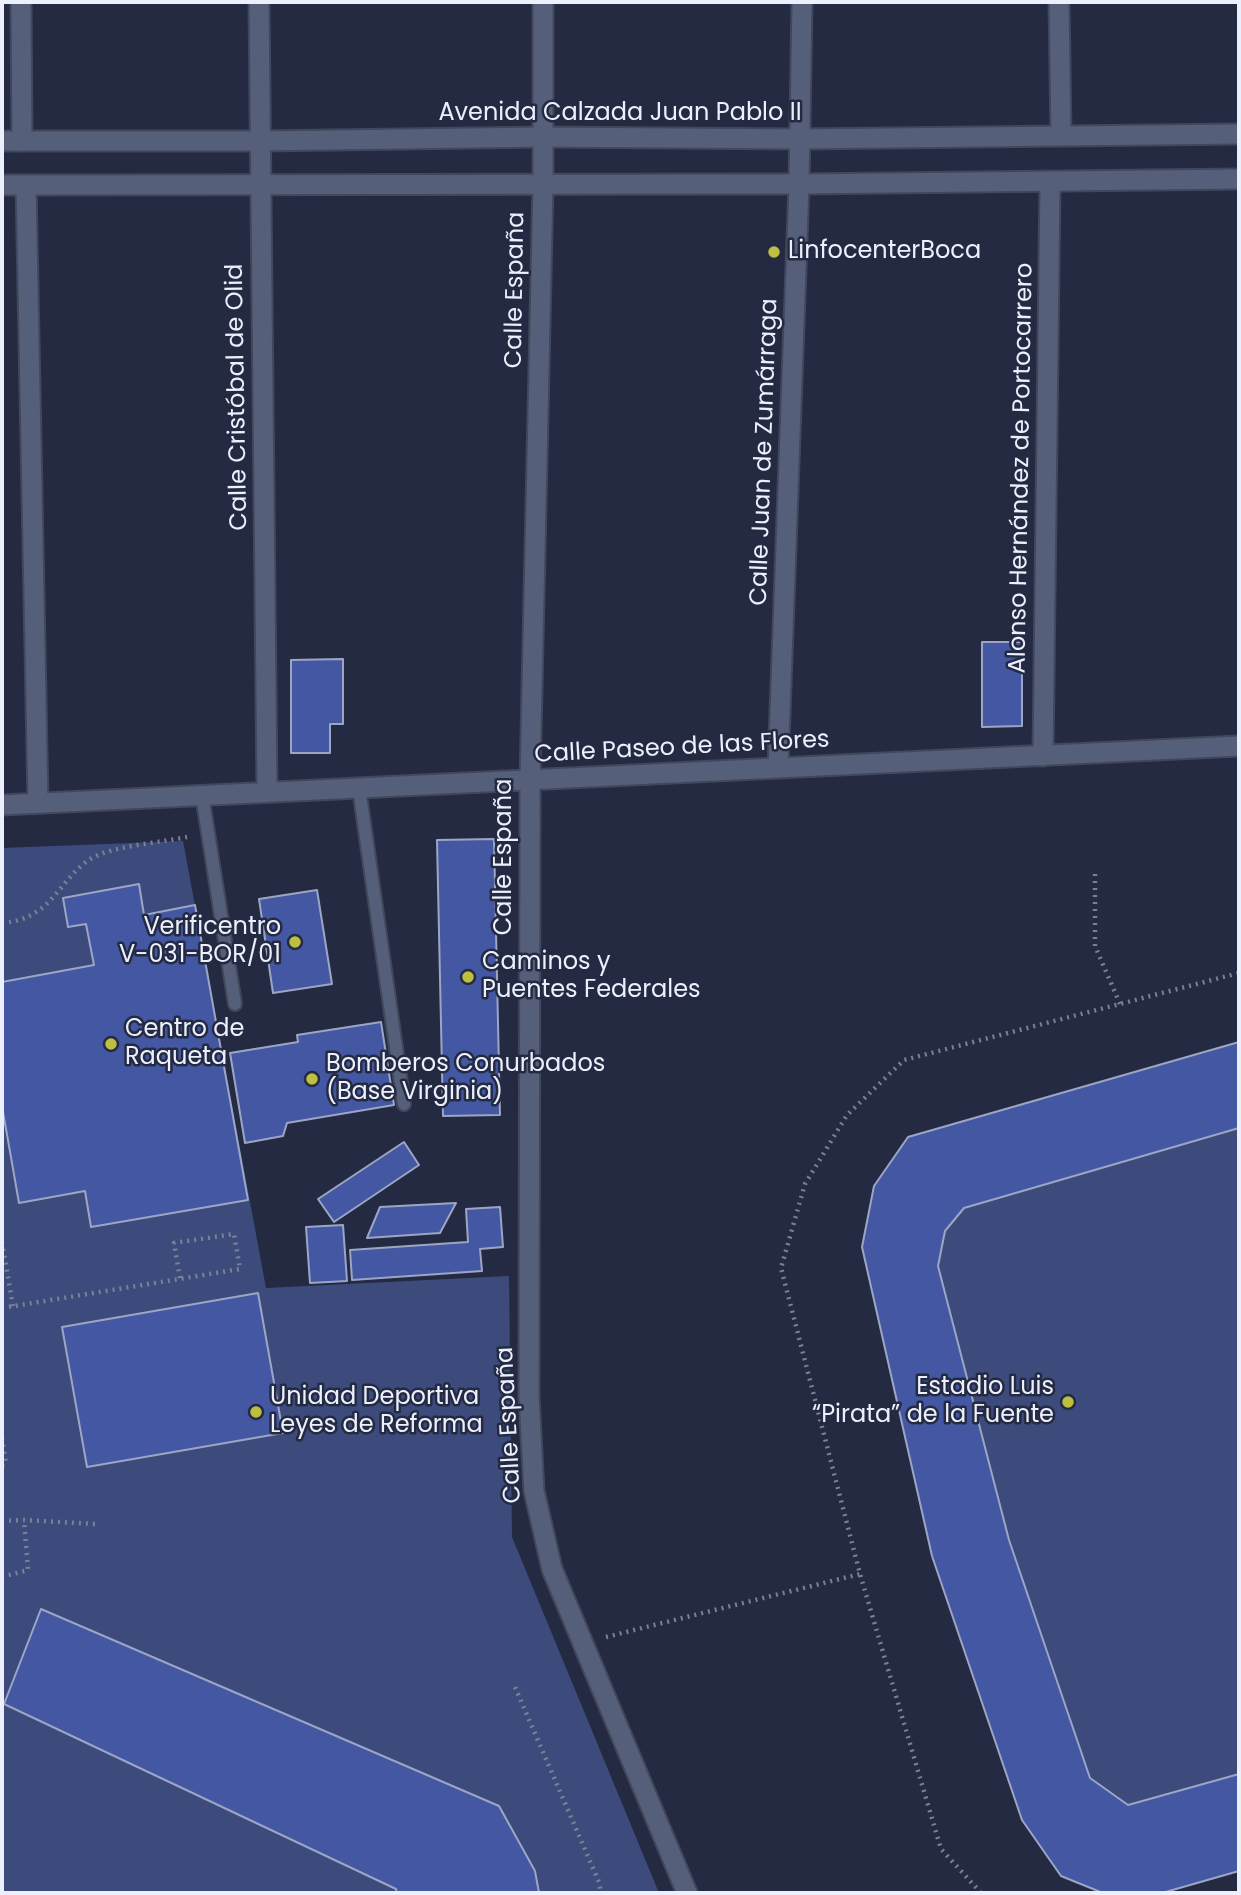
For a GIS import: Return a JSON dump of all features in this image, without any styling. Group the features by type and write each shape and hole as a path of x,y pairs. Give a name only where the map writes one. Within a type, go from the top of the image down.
{"street":[{"path":"21,2 22,141"},
{"name":"Calle Cristóbal de Olid","path":"259,2 267,792"},
{"name":"Calle España","path":"543,2 543,184 530,780 529,1397 534,1492 552,1569 687,1893"},
{"name":"Calle Juan de Zumárraga","path":"778,768 799,184 802,2"},
{"path":"1059,2 1060,135"},
{"name":"Avenida Calzada Juan Pablo II","path":"2,141 543,137 800,139 1239,134"},
{"path":"2,185 799,184 1239,179"},
{"name":"Alonso Hernández de Portocarrero","path":"1043,756 1050,182"},
{"path":"26,185 38,803"},
{"name":"Calle Paseo de las Flores","path":"2,805 1239,746"}],"lane":[{"path":"359,788 404,1104"},
{"path":"202,795 234,1004"}],"path":[{"path":"2,923 15,922 45,907 83,865 101,854 208,833"},
{"path":"1095,874 1095,946 1120,1004"},
{"path":"981,1893 941,1849 860,1574 781,1268 805,1184 847,1115 904,1060 1239,973"},
{"path":"2,1308 13,1306 180,1279 240,1269 234,1234 174,1243 180,1279"},
{"path":"2,1242 13,1306"},
{"path":"2,1438 6,1464 2,1465"},
{"path":"2,1577 28,1570 23,1520"},
{"path":"2,1521 95,1524"},
{"path":"583,1642 860,1574"},
{"path":"515,1687 599,1882 601,1893"}],"shaded area":[{"name":"Unidad Deportiva Leyes de Reforma","path":"183,841 266,1288 509,1276 512,1537 659,1893 2,1893 2,848"},
{"name":"Estadio Luis “Pirata” de la Fuente","path":"1239,1042 1239,1871 1162,1893 1103,1893 1061,1876 1022,1820 932,1556 862,1247 874,1186 908,1137"}],"building":[{"path":"982,642 1022,642 1022,726 982,727"},
{"path":"343,659 343,724 330,724 330,753 291,753 291,660"},
{"name":"Caminos y Puentes Federales","path":"494,839 500,1115 443,1116 437,840"},
{"name":"Centro de Raqueta","path":"139,884 144,915 195,905 248,1200 91,1227 85,1191 19,1203 2,1106 2,982 94,965 86,924 68,927 63,898"},
{"name":"Verificentro V-031-BOR/01","path":"317,890 332,984 273,993 259,899"},
{"name":"Bomberos Conurbados (Base Virginia)","path":"381,1022 394,1105 287,1123 283,1136 245,1143 230,1053 298,1042 297,1035"},
{"path":"1239,1042 1239,1128 964,1208 945,1231 938,1266 1009,1540 1090,1778 1128,1805 1239,1774 1239,1871 1162,1893 1103,1893 1061,1876 1022,1820 932,1556 862,1247 874,1186 908,1137"},
{"path":"404,1142 419,1165 334,1222 318,1199"},
{"path":"456,1203 440,1233 367,1238 380,1207"},
{"path":"500,1207 503,1247 480,1249 482,1271 352,1280 350,1250 468,1242 466,1209"},
{"path":"343,1225 347,1281 310,1283 306,1227"},
{"path":"258,1293 283,1433 87,1467 62,1327"},
{"path":"41,1609 499,1806 535,1871 539,1893 397,1893 396,1889 4,1704"}],"place":[{"name":"LinfocenterBoca","path":"774,252"},
{"name":"Verificentro V-031-BOR/01","path":"295,942"},
{"name":"Caminos y Puentes Federales","path":"468,977"},
{"name":"Centro de Raqueta","path":"111,1044"},
{"name":"Bomberos Conurbados (Base Virginia)","path":"312,1079"},
{"name":"Estadio Luis “Pirata” de la Fuente","path":"1068,1402"},
{"name":"Unidad Deportiva Leyes de Reforma","path":"256,1412"}]}
